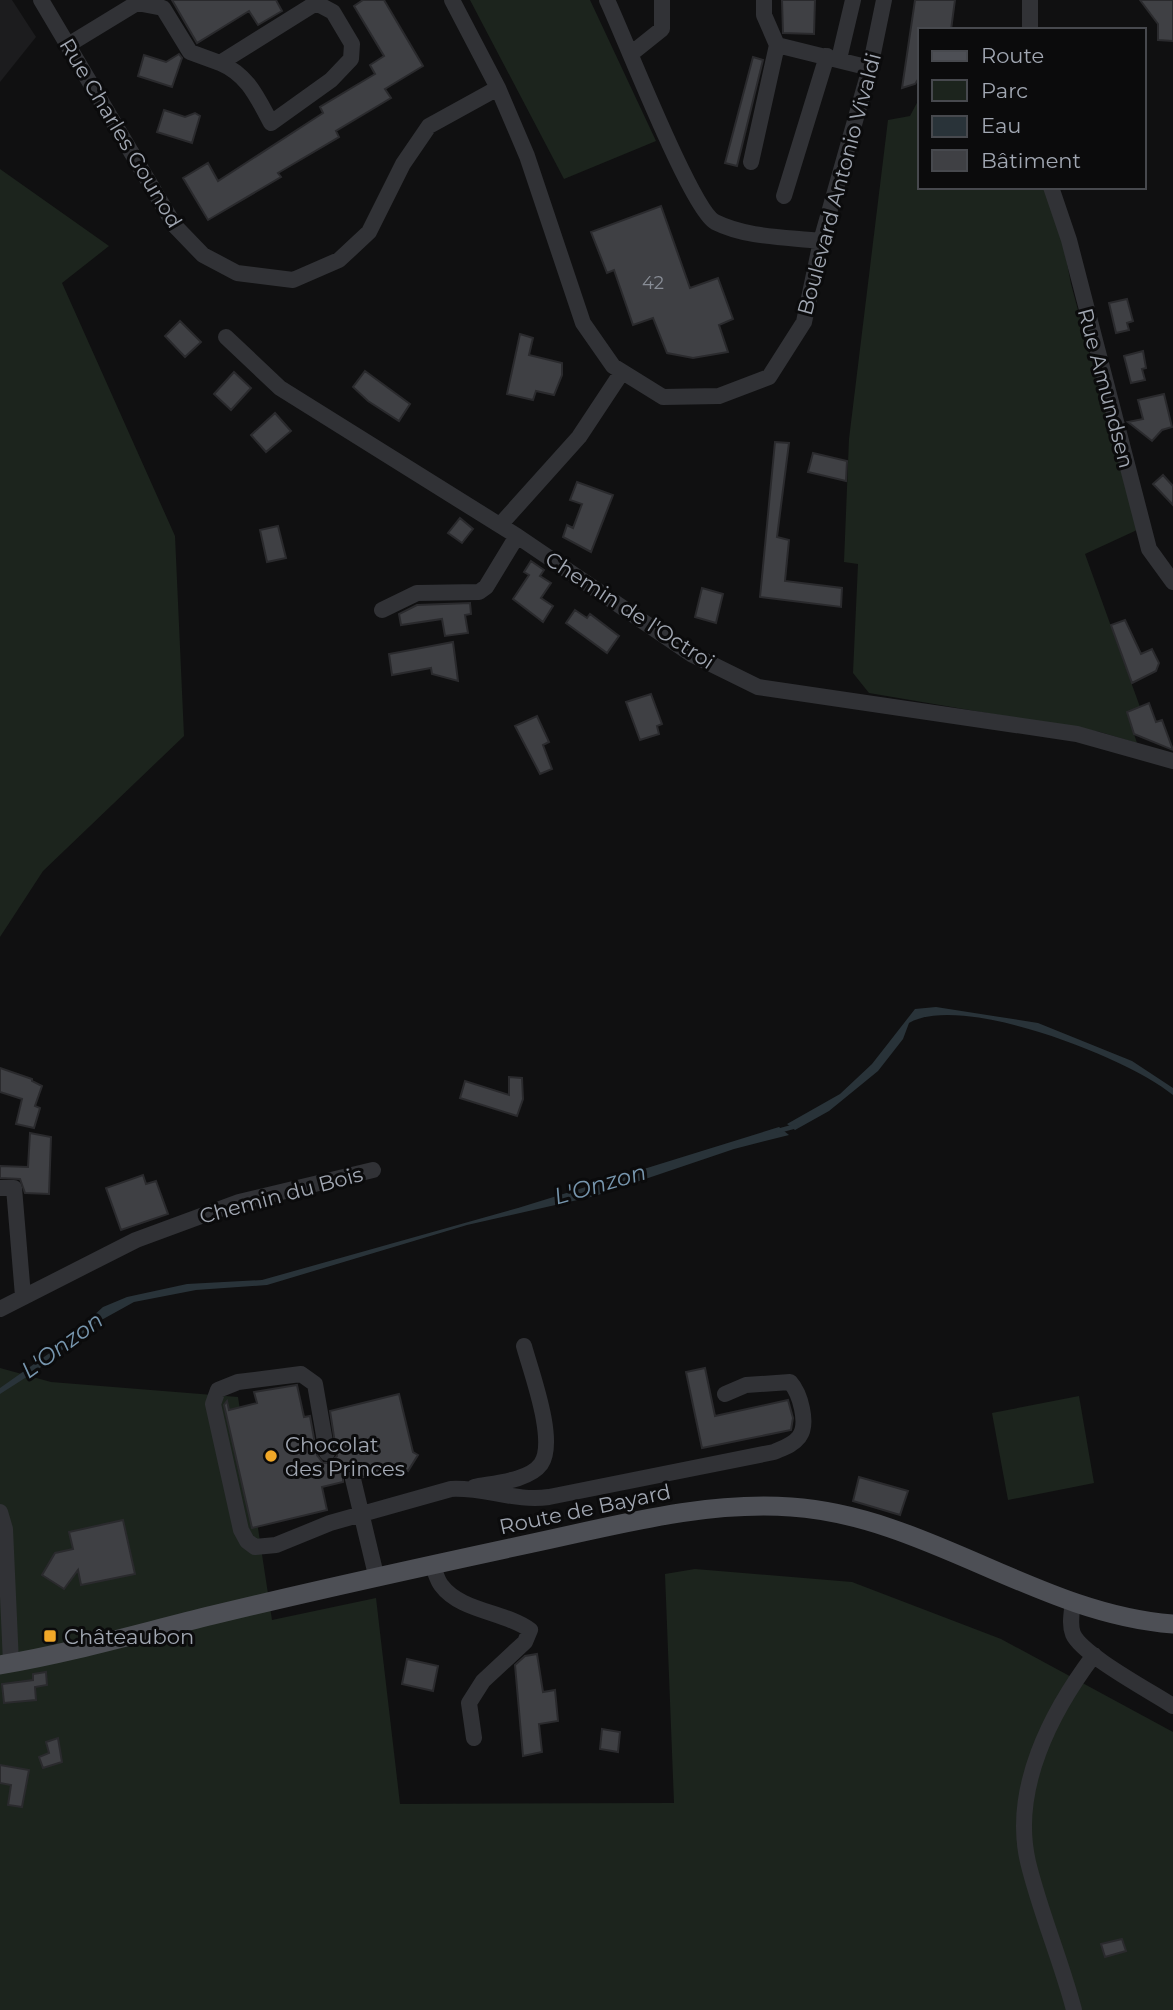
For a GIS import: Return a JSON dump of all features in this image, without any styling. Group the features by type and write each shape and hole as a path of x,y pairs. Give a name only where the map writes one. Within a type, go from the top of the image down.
{"main road":[{"name":"Route de Bayard","path":"5,1664 376,1576 706,1508 793,1507 829,1511 891,1527 1073,1601 1113,1614 1173,1624"}],"street":[{"name":"Rue Charles Gounod","path":"41,0 175,226 203,255 237,273 293,280 339,260 369,232 403,163 429,126 498,88"},
{"name":"Boulevard Antonio Vivaldi","path":"452,0 498,88 527,156 583,323 613,366 663,397 719,396 769,377 804,322 821,241 870,68 884,0"},
{"path":"607,0 684,172 712,221 744,233 821,241"},
{"path":"632,53 662,29 662,0"},
{"path":"751,162 777,45 764,15 764,0"},
{"path":"785,196 853,0"},
{"path":"1030,0 1030,28"},
{"path":"68,46 136,2 163,8 190,52 220,64 235,69 247,79 271,123 331,80 351,59 352,44 333,12 315,2 220,64"},
{"path":"777,45 870,68"},
{"name":"Rue Amundsen","path":"1052,189 1069,240 1149,549 1173,582"},
{"name":"Chemin de l'Octroi","path":"226,337 280,388 517,536 691,654 758,687 1077,734 1173,761"},
{"path":"500,525 579,438 622,372"},
{"path":"382,610 417,593 479,592 486,587 517,536"},
{"name":"Chemin du Bois","path":"0,1309 136,1240 239,1202 373,1170"},
{"path":"0,1188 14,1188 23,1296"},
{"path":"327,1453 315,1384 301,1374 238,1382 218,1390 212,1404 247,1541 255,1547 276,1545 302,1537 330,1523 362,1516 409,1500 527,1474 541,1464 546,1446 545,1425 524,1346"},
{"path":"472,1488 513,1498 549,1497 774,1452 799,1437 803,1428 802,1416 796,1389 790,1382 746,1385 725,1394"},
{"path":"353,1479 376,1576"},
{"path":"0,1512 5,1529 5,1664"},
{"path":"432,1564 441,1586 467,1604 515,1619 530,1630 525,1642 483,1681 469,1703 474,1738"},
{"path":"1073,1601 1071,1625 1074,1637 1094,1655 1173,1706"},
{"path":"1074,2010 1060,1957 1028,1861 1024,1799 1046,1735 1094,1655"}],"shaded area":[{"path":"0,0 12,0 36,37 0,82"}],"green space":[{"path":"470,0 590,0 656,141 564,179"},
{"path":"918,101 918,189 1046,189 1063,242 1071,284 1137,530 1085,554 1140,707 1127,713 1137,743 1100,732 869,693 853,673 858,564 844,562 849,439 888,120 910,116"},
{"path":"0,169 109,246 62,283 175,536 184,736 43,871 0,937"},
{"path":"0,1368 51,1382 238,1397 272,1620 376,1598 400,1804 674,1803 665,1574 695,1569 852,1582 1001,1639 1173,1732 1173,2010 0,2010"},
{"path":"1079,1396 1094,1483 1008,1500 992,1413"}],"water":[{"path":"936,1007 1038,1023 1132,1061 1173,1088 1173,1095 1120,1064 1044,1034 1004,1022 966,1016 933,1016 909,1023 903,1039 878,1071 829,1111 795,1130 787,1124 840,1094 872,1064 915,1009"},
{"path":"779,1127 789,1135 734,1149 595,1196 467,1225 267,1285 196,1290 134,1302 96,1323 36,1371 0,1394 0,1388 61,1345 103,1307 127,1297 187,1284 262,1280 518,1208"}],"building":[{"path":"172,0 276,0 282,11 258,25 249,11 197,43"},
{"path":"363,0 384,0 423,66 385,89 391,98 336,131 339,137 278,173 281,177 208,220 183,178 208,163 218,181 323,113 320,107 375,74 370,65 384,56 354,6"},
{"path":"782,0 815,0 814,34 783,33"},
{"path":"915,0 955,0 951,28 918,28 918,80 915,84 902,88"},
{"path":"1140,0 1173,0 1173,41 1158,40 1158,24"},
{"path":"179,54 182,58 172,87 138,76 144,55 166,62"},
{"path":"753,57 763,60 737,166 725,163"},
{"path":"164,110 185,117 195,113 200,116 192,143 157,132"},
{"path":"661,206 690,288 718,278 733,319 719,325 728,352 693,358 667,353 653,318 633,325 614,270 607,273 591,232"},
{"path":"1127,299 1133,321 1127,323 1129,330 1116,333 1109,303"},
{"path":"180,321 201,342 185,357 165,336"},
{"path":"520,334 533,338 529,355 562,363 562,375 554,395 536,391 533,400 507,394"},
{"path":"1143,351 1146,368 1142,369 1145,380 1131,383 1124,356"},
{"path":"365,371 410,404 399,421 368,401 353,387"},
{"path":"234,372 251,388 231,410 214,394"},
{"path":"1164,394 1172,427 1162,430 1152,441 1128,422 1143,419 1138,400"},
{"path":"275,413 291,431 266,452 251,435"},
{"path":"775,442 789,443 777,537 789,540 785,581 842,588 841,607 760,597"},
{"path":"813,453 847,461 846,481 808,472"},
{"path":"1163,475 1173,486 1173,505 1153,484"},
{"path":"577,482 613,495 591,552 563,537 567,525 573,528 582,504 570,500"},
{"path":"460,518 473,529 462,543 448,533"},
{"path":"278,526 286,558 267,562 260,530"},
{"path":"531,561 544,570 540,576 551,583 541,598 553,606 543,622 513,599 529,575 524,572"},
{"path":"702,588 723,594 716,623 695,617"},
{"path":"470,603 471,614 465,615 468,633 445,636 442,619 401,625 399,614 417,605"},
{"path":"575,610 587,618 590,614 619,636 607,653 566,623"},
{"path":"1125,620 1141,654 1152,649 1159,663 1156,671 1132,683 1111,625"},
{"path":"453,642 458,681 432,674 431,668 392,675 389,654"},
{"path":"651,694 662,724 657,726 659,734 640,740 626,702"},
{"path":"1149,703 1156,722 1162,720 1173,750 1134,734 1127,712"},
{"path":"537,716 549,742 543,745 552,769 540,774 515,726"},
{"path":"0,1068 32,1079 42,1086 35,1106 40,1108 34,1128 16,1124 22,1099 0,1092"},
{"path":"509,1077 522,1078 523,1099 517,1116 460,1098 465,1081 509,1095"},
{"path":"30,1133 51,1137 49,1194 25,1193 20,1179 0,1178 0,1166 28,1167"},
{"path":"143,1175 146,1184 156,1181 168,1214 121,1230 106,1188"},
{"path":"705,1368 715,1416 788,1400 793,1418 791,1430 702,1448 686,1372"},
{"name":"Chocolat des Princes","path":"297,1385 304,1417 310,1416 317,1455 323,1463 329,1463 337,1456 330,1411 399,1394 413,1452 418,1455 408,1471 402,1467 363,1477 357,1469 350,1469 343,1475 343,1482 322,1487 327,1510 252,1528 224,1405 227,1401 229,1410 257,1403 254,1392"},
{"path":"859,1477 908,1491 900,1515 853,1501"},
{"path":"123,1520 135,1574 81,1585 78,1570 64,1589 42,1575 55,1553 73,1549 69,1532"},
{"path":"537,1654 543,1692 555,1690 558,1721 539,1724 542,1752 523,1756 515,1665 525,1656"},
{"path":"407,1659 438,1666 433,1691 402,1684"},
{"path":"46,1672 47,1685 35,1687 36,1700 4,1703 2,1684 33,1680 33,1674"},
{"path":"602,1729 620,1732 618,1752 600,1749"},
{"path":"58,1738 62,1762 43,1768 39,1757 49,1753 46,1742"},
{"path":"0,1765 29,1770 22,1807 8,1805 11,1785 0,1783"},
{"path":"1122,1939 1126,1951 1105,1957 1101,1944"}],"waterway":[{"name":"L'Onzon","path":"778,1131 796,1126"}],"place":[{"name":"Chocolat des Princes","path":"271,1456"},
{"name":"Châteaubon","path":"50,1636"}]}
